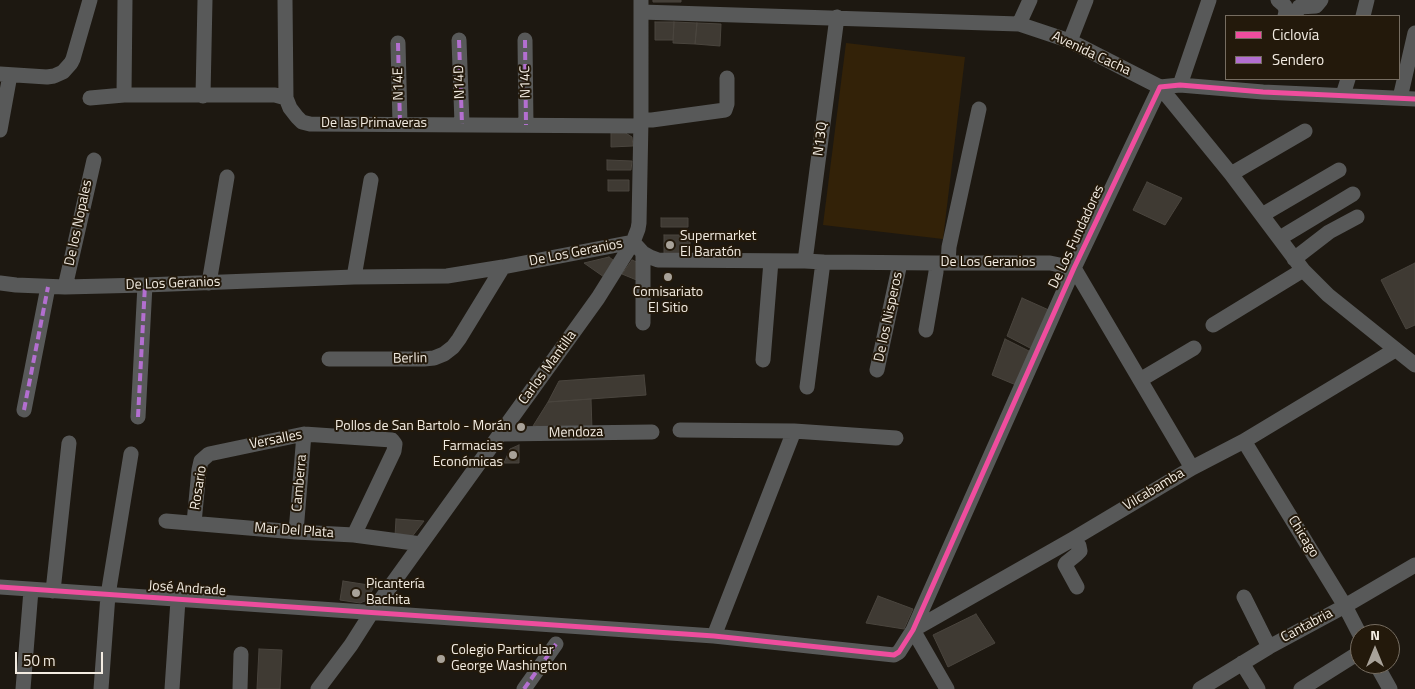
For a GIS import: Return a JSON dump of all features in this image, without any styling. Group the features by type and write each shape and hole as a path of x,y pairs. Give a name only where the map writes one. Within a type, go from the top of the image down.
{"street":[{"path":"0,130 5,75 47,77 63,72 73,60 90,0"},
{"path":"124,95 125,0"},
{"path":"203,96 205,0"},
{"path":"90,98 124,95 275,95 286,98 285,0"},
{"path":"1019,24 1030,0"},
{"path":"1070,41 1086,0"},
{"path":"1180,85 1209,0"},
{"path":"1278,0 1285,6 1285,15"},
{"path":"1295,15 1299,7 1316,6 1321,0"},
{"path":"1363,15 1368,0"},
{"name":"Avenida Cacha","path":"641,6 837,18 1019,24 1070,41 1160,87 1231,174 1299,264 1328,295 1415,365"},
{"name":"Carlos Mantilla","path":"318,689 598,298 638,248 641,6"},
{"name":"N13Q","path":"806,261 837,18"},
{"path":"1400,98 1415,33"},
{"name":"N14D","path":"459,40 462,124"},
{"name":"N14C","path":"525,40 526,125"},
{"name":"N14E","path":"398,43 400,124"},
{"name":"De las Primaveras","path":"286,98 297,118 302,122 310,124 526,125 641,123 725,110 727,104 727,78"},
{"path":"1344,96 1348,80"},
{"path":"1160,87 1180,85 1269,85 1344,96 1415,99"},
{"name":"De Los Fundadores","path":"714,636 894,655 899,652 913,630 1074,268 1160,87"},
{"path":"926,330 936,272 950,247 979,109"},
{"path":"1231,174 1305,131"},
{"name":"De los Nopales","path":"65,287 94,160"},
{"path":"1262,215 1338,170"},
{"path":"209,282 227,177"},
{"path":"354,277 370,180"},
{"path":"1280,238 1353,194"},
{"path":"1213,325 1299,264 1328,232 1357,217"},
{"path":"638,248 643,323"},
{"name":"De Los Geranios","path":"1,288 354,277 447,276 638,248 650,257 658,260 1050,263 1074,268"},
{"path":"762,360 771,261"},
{"path":"807,387 823,262"},
{"name":"De los Nisperos","path":"877,370 900,263"},
{"name":"Berlin","path":"329,359 424,359 444,354 453,347 503,267"},
{"path":"1074,268 1192,468"},
{"path":"138,417 145,285"},
{"path":"24,410 48,287"},
{"path":"1140,380 1194,348"},
{"name":"Vilcabamba","path":"913,630 1073,539 1192,468 1244,441 1395,350"},
{"path":"680,430 794,431 896,438"},
{"path":"714,636 794,431"},
{"name":"Mendoza","path":"501,434 652,432"},
{"name":"Versalles","path":"209,454 304,434 392,440 395,444 394,451 354,535"},
{"name":"Camberra","path":"296,532 304,434"},
{"name":"Chicago","path":"1244,441 1354,624"},
{"path":"53,591 69,443"},
{"path":"102,689 108,595 130,454"},
{"name":"Rosario","path":"194,523 199,470 201,461 209,454"},
{"name":"Mar Del Plata","path":"166,521 354,535 421,544"},
{"path":"1073,539 1079,546 1080,551 1065,566 1077,587"},
{"name":"Cantabria","path":"1200,689 1269,647 1415,565"},
{"name":"José Andrade","path":"0,588 714,636"},
{"path":"23,689 31,590"},
{"path":"1244,597 1269,647"},
{"path":"172,689 178,600"},
{"path":"913,630 947,689"},
{"path":"524,689 556,644"},
{"path":"240,689 241,654"},
{"path":"1301,689 1350,658"},
{"path":"1242,663 1258,689"},
{"path":"1382,674 1390,689"}],"shaded area":[{"path":"846,43 965,57 943,239 823,225"}],"building":[{"path":"653,0 681,0 681,2 653,2"},
{"path":"655,22 674,22 673,40 655,40"},
{"path":"674,22 697,23 695,44 673,43"},
{"path":"697,23 721,24 720,46 695,44"},
{"path":"611,132 624,132 632,137 633,146 611,147"},
{"path":"607,160 632,161 631,170 607,170"},
{"path":"608,180 629,180 629,191 608,191"},
{"path":"1147,182 1182,198 1165,225 1133,210"},
{"path":"661,218 688,218 688,227 661,227"},
{"path":"664,235 690,235 690,254 664,254"},
{"path":"609,257 613,260 604,277 584,263"},
{"path":"632,260 639,263 639,281 622,274"},
{"path":"1415,263 1415,325 1406,329 1381,280"},
{"path":"1022,298 1051,311 1032,349 1007,336"},
{"path":"1005,339 1029,351 1016,385 992,375"},
{"path":"644,375 646,395 548,402 559,381"},
{"path":"591,399 592,430 533,426 548,402"},
{"path":"519,445 519,463 504,463 510,449"},
{"path":"396,519 424,521 411,538 395,536"},
{"name":"Picantería Bachita","path":"343,581 375,586 365,601 360,603 340,600"},
{"path":"878,596 913,609 904,629 866,623"},
{"path":"976,614 995,643 948,667 933,635"},
{"path":"259,649 282,650 280,689 257,689"}],"marked path":[{"path":"459,40 462,124"},
{"path":"525,40 526,125"},
{"path":"398,43 400,124"},
{"path":"138,417 145,285"},
{"path":"24,410 48,287"},
{"path":"524,689 556,644"}],"cycle path":[{"path":"0,587 714,636 894,655 899,652 913,630 1074,268 1160,87 1180,85 1263,92 1415,99"}],"place":[{"name":"Supermarket El Baratón","path":"670,245"},
{"name":"Comisariato El Sitio","path":"668,277"},
{"name":"Pollos de San Bartolo - Morán","path":"521,427"},
{"name":"Farmacias Económicas","path":"513,455"},
{"name":"Picantería Bachita","path":"356,593"},
{"name":"Colegio Particular George Washington","path":"441,659"}]}
